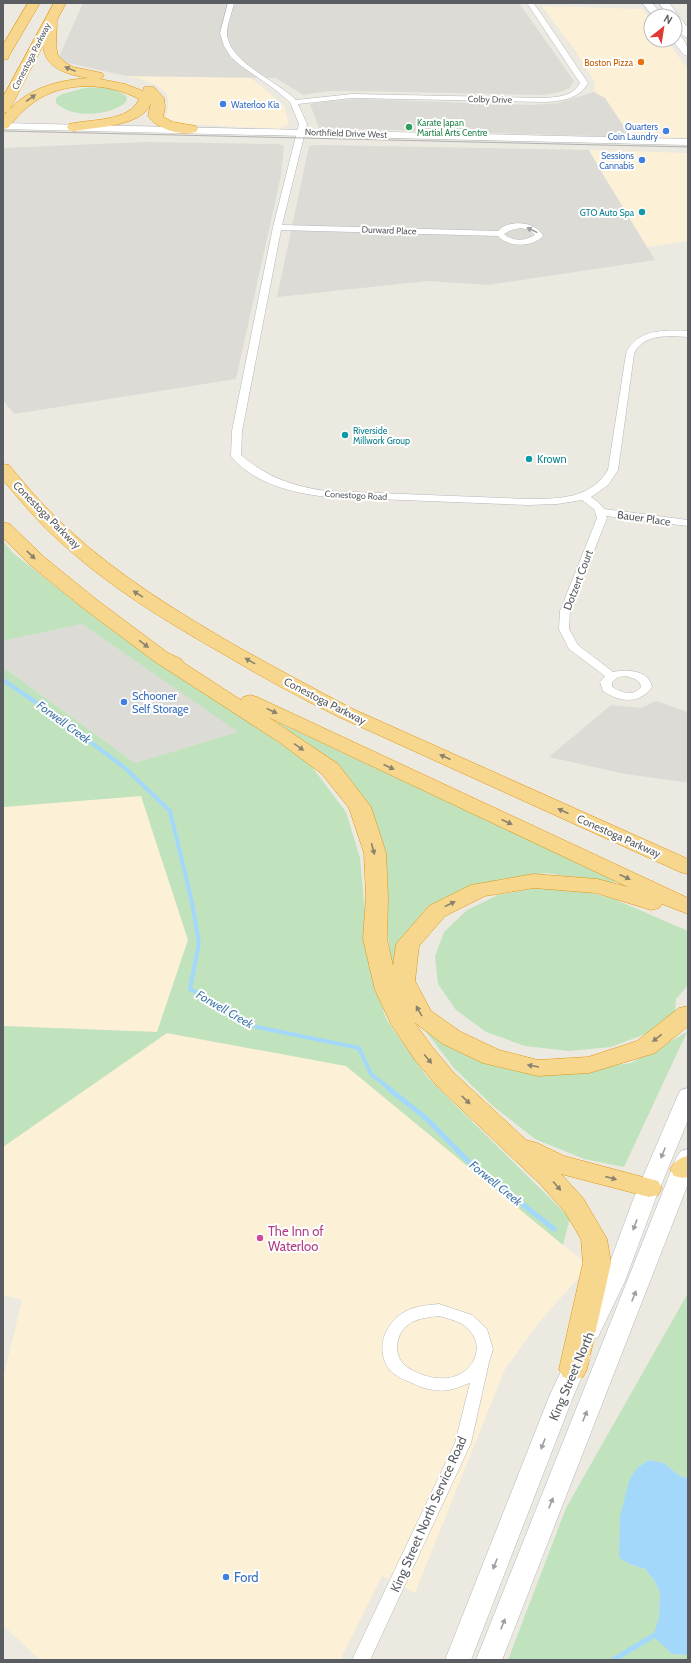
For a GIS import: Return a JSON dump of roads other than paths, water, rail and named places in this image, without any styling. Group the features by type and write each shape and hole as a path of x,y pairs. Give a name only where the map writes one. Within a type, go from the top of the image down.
{"highway":[{"path":"3,56 34,3"},
{"name":"Conestoga Parkway","path":"3,109 60,3"},
{"path":"51,18 50,50 52,58 60,65 75,71 153,92 157,98 158,107 156,116 158,120 165,124 191,129"},
{"path":"3,126 18,108 34,95 62,85 94,82 118,85 135,90 146,98 146,104 138,112 126,117 109,122 74,127"},
{"name":"Conestoga Parkway","path":"3,469 30,501 70,542 130,589 202,634 311,696 346,713 688,867"},
{"path":"3,528 55,576 161,657 286,738 330,769 360,807 375,853 377,897 375,939 387,990 403,1024 424,1054 445,1079 549,1177 574,1205 594,1239 597,1263 572,1369"},
{"path":"161,657 283,717 688,907"},
{"path":"688,919 636,897 597,886 534,881 479,890 437,911 408,944 403,981 422,1016 452,1038 492,1057 538,1068 589,1064 646,1047 688,1014"},
{"path":"488,1121 527,1148 556,1163 649,1188"}],"main road":[{"name":"Northfield Drive West","path":"3,126 12,132 688,142"},
{"name":"Northfield Drive West","path":"12,132 74,127 191,129 300,136 688,149"},
{"name":"King Street North","path":"458,1660 572,1369 614,1281 649,1188 688,1095"},
{"path":"489,1660 686,1163"}],"street":[{"path":"231,3 224,36 228,48 244,65 283,91 293,102 299,112 302,124 300,136"},
{"name":"Colby Drive","path":"293,102 352,96 545,100 572,95 582,88 584,84 530,3"},
{"name":"Conestogo Road","path":"300,136 278,227 237,431 236,456 250,469 268,479 288,486 324,494 370,497 537,501 571,499 583,496 596,489 608,479 613,470 630,354 633,346 641,340 651,336 662,334 688,334"},
{"name":"Durward Place","path":"278,227 500,234"},
{"path":"583,496 592,501 601,512"},
{"name":"Bauer Place","path":"601,512 688,523"},
{"name":"Dotzert Court","path":"601,512 601,521 565,611 564,628 574,647 612,676"},
{"name":"King Street North Service Road","path":"360,1660 463,1443 482,1363 486,1346 482,1333 470,1320 455,1313 439,1310 423,1311 411,1315 399,1324 391,1335 389,1348 391,1358 399,1370 412,1379 428,1384 445,1384 459,1381 473,1374 482,1363"}],"water":[{"path":"649,1460 664,1463 680,1476 688,1478 688,1655 672,1654 653,1636 659,1618 660,1593 654,1580 645,1569 632,1565 619,1558 620,1516 630,1478 638,1467"}],"waterway":[{"name":"Forwell Creek","path":"3,680 59,718 126,769 170,811 192,902 199,943 190,989 257,1027 359,1048 371,1074 390,1089"},
{"name":"Forwell Creek","path":"388,1088 427,1119 468,1161 554,1229"},
{"path":"613,1660 653,1636"}],"tram line":[{"path":"3,131 688,147"}],"place":[{"name":"Boston Pizza","path":"641,62"},
{"name":"Waterloo Kia","path":"223,104"},
{"name":"Karate Japan Martial Arts Centre","path":"409,127"},
{"name":"Quarters Coin Laundry","path":"666,131"},
{"name":"Sessions Cannabis","path":"642,160"},
{"name":"GTO Auto Spa","path":"642,212"},
{"name":"Riverside Millwork Group","path":"345,435"},
{"name":"Krown","path":"529,459"},
{"name":"Schooner Self Storage","path":"124,702"},
{"name":"The Inn of Waterloo","path":"260,1238"},
{"name":"Ford","path":"226,1577"}]}
